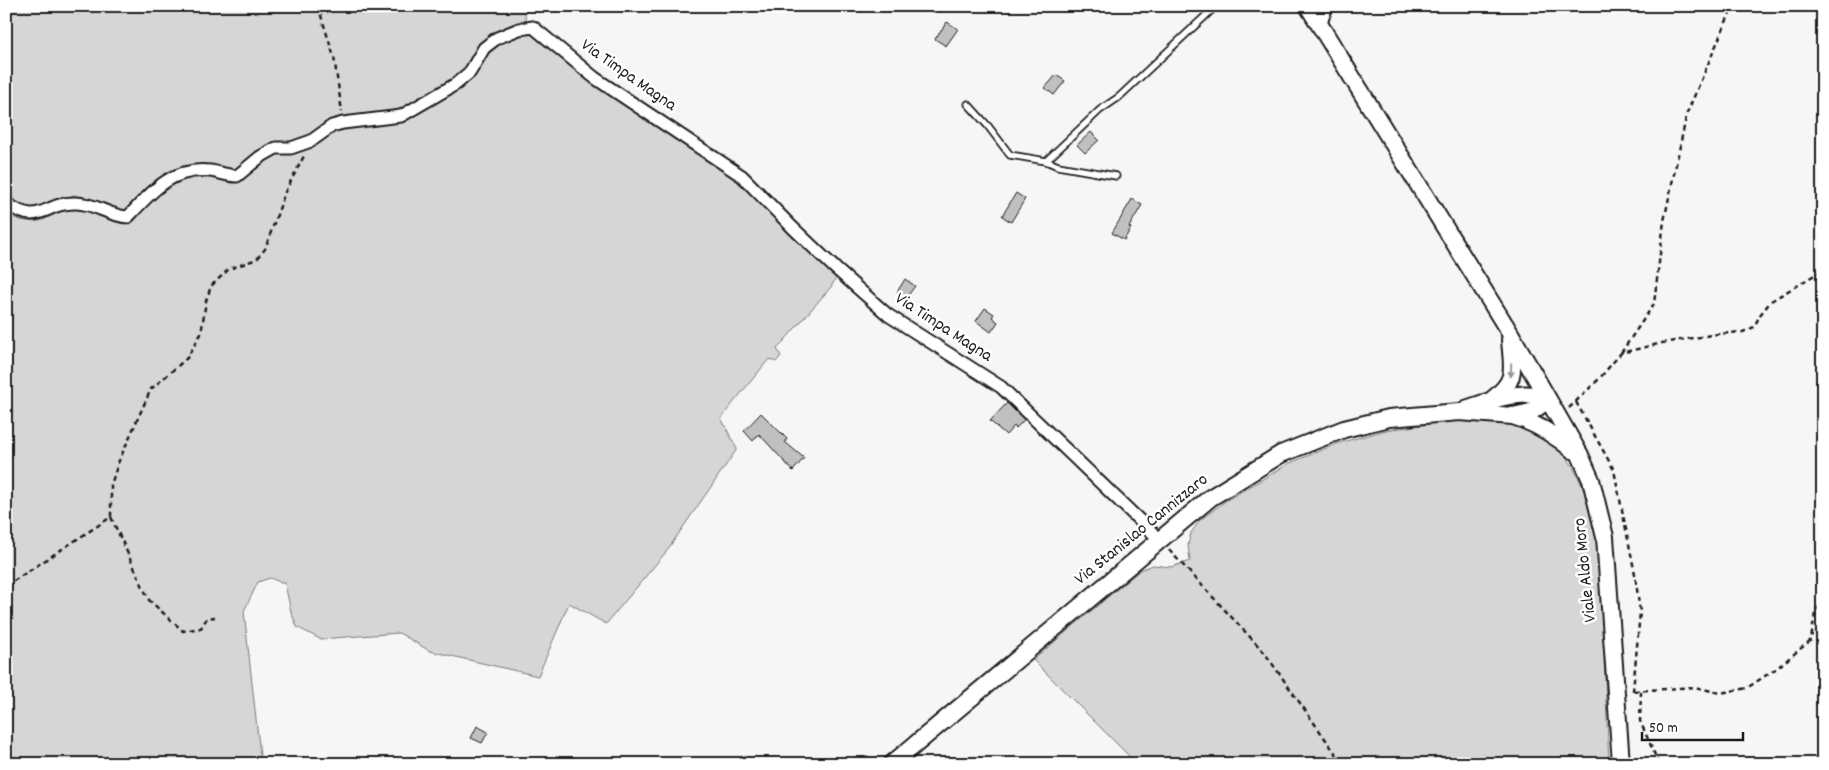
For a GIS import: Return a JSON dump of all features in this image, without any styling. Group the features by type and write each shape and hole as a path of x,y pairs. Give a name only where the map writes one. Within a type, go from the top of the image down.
{"street":[{"name":"Viale Aldo Moro","path":"1308,6 1510,333 1580,455 1591,480 1606,537 1625,692 1621,764"},
{"path":"1320,26 1327,6"},
{"name":"Via Timpa Magna","path":"6,203 22,214 37,214 55,206 74,202 90,204 111,214 128,217 166,179 190,170 211,171 237,176 260,157 276,148 291,148 311,141 332,126 401,116 456,84 470,72 484,48 497,38 519,29 533,27 596,78 742,176 800,235 888,314 1001,387 1160,540"},
{"path":"1493,400 1505,390 1511,381 1510,333"},
{"path":"1459,412 1493,400 1538,394 1546,398 1541,405 1531,412 1513,416"},
{"path":"1459,412 1513,416 1530,421 1546,429 1580,455"},
{"name":"Via Stanislao Cannizzaro","path":"892,764 1210,498 1281,454 1344,429 1389,418 1459,412"}],"lane":[{"path":"1046,161 1100,110 1119,97 1216,6"},
{"path":"968,104 1010,155 1116,176"}],"path":[{"path":"318,6 334,57 343,123"},
{"path":"1558,417 1599,379 1621,353 1654,304 1664,221 1687,113 1733,6"},
{"path":"215,617 206,618 201,628 183,631 149,600 111,517 111,485 118,463 151,389 187,358 202,334 206,300 211,286 229,268 257,259 265,249 285,192 311,141"},
{"path":"1621,353 1662,343 1743,332 1754,327 1771,300 1823,270"},
{"path":"1576,402 1614,470 1635,574 1640,612 1625,692 1695,687 1720,692 1747,688 1811,640 1815,613 1823,600"},
{"path":"6,586 111,517"},
{"path":"1160,540 1264,652 1342,764"},
{"path":"1641,691 1640,721 1659,764"},
{"path":"6,749 14,764"},
{"path":"1752,764 1754,762 1765,764"}],"shaded area":[{"path":"6,6 524,6 526,22 495,34 450,83 399,111 330,123 300,140 232,171 210,166 190,166 174,169 164,176 128,211 123,212 113,210 87,198 73,195 49,205 31,208 19,203 6,193 6,98 13,82 6,79"},
{"path":"813,6 844,6 838,11 820,12"},
{"path":"521,32 534,32 740,179 837,276 831,287 777,349 781,356 776,362 769,359 721,418 737,449 666,552 606,624 569,603 538,676 430,651 399,633 320,639 297,627 291,612 285,584 270,578 258,582 244,611 261,764 6,764 6,213 19,219 34,222 43,220 66,208 81,207 123,221 169,182 197,174 238,180 264,159 276,154 296,151 345,126 403,119 463,85 498,41"},
{"path":"1489,419 1531,431 1551,441 1566,456 1578,476 1586,497 1592,519 1599,566 1609,764 1137,764 1033,660 1140,570 1153,565 1171,567 1190,561 1188,545 1191,533 1200,520 1227,500 1290,463 1339,443 1386,430 1459,420"}],"building":[{"path":"947,22 958,29 946,46 935,39"},
{"path":"1056,75 1065,81 1054,95 1045,88"},
{"path":"1091,132 1099,140 1085,153 1077,145"},
{"path":"1016,193 1025,199 1011,222 1002,216"},
{"path":"1132,199 1142,205 1124,240 1112,233"},
{"path":"905,279 915,286 906,298 897,292"},
{"path":"985,308 994,314 992,317 998,322 991,332 976,321"},
{"path":"1007,403 1024,420 1016,428 1014,426 1006,435 990,421"},
{"path":"761,413 787,439 785,442 804,458 793,471 759,434 753,441 744,431"},
{"path":"477,726 488,732 482,743 471,738"}]}
